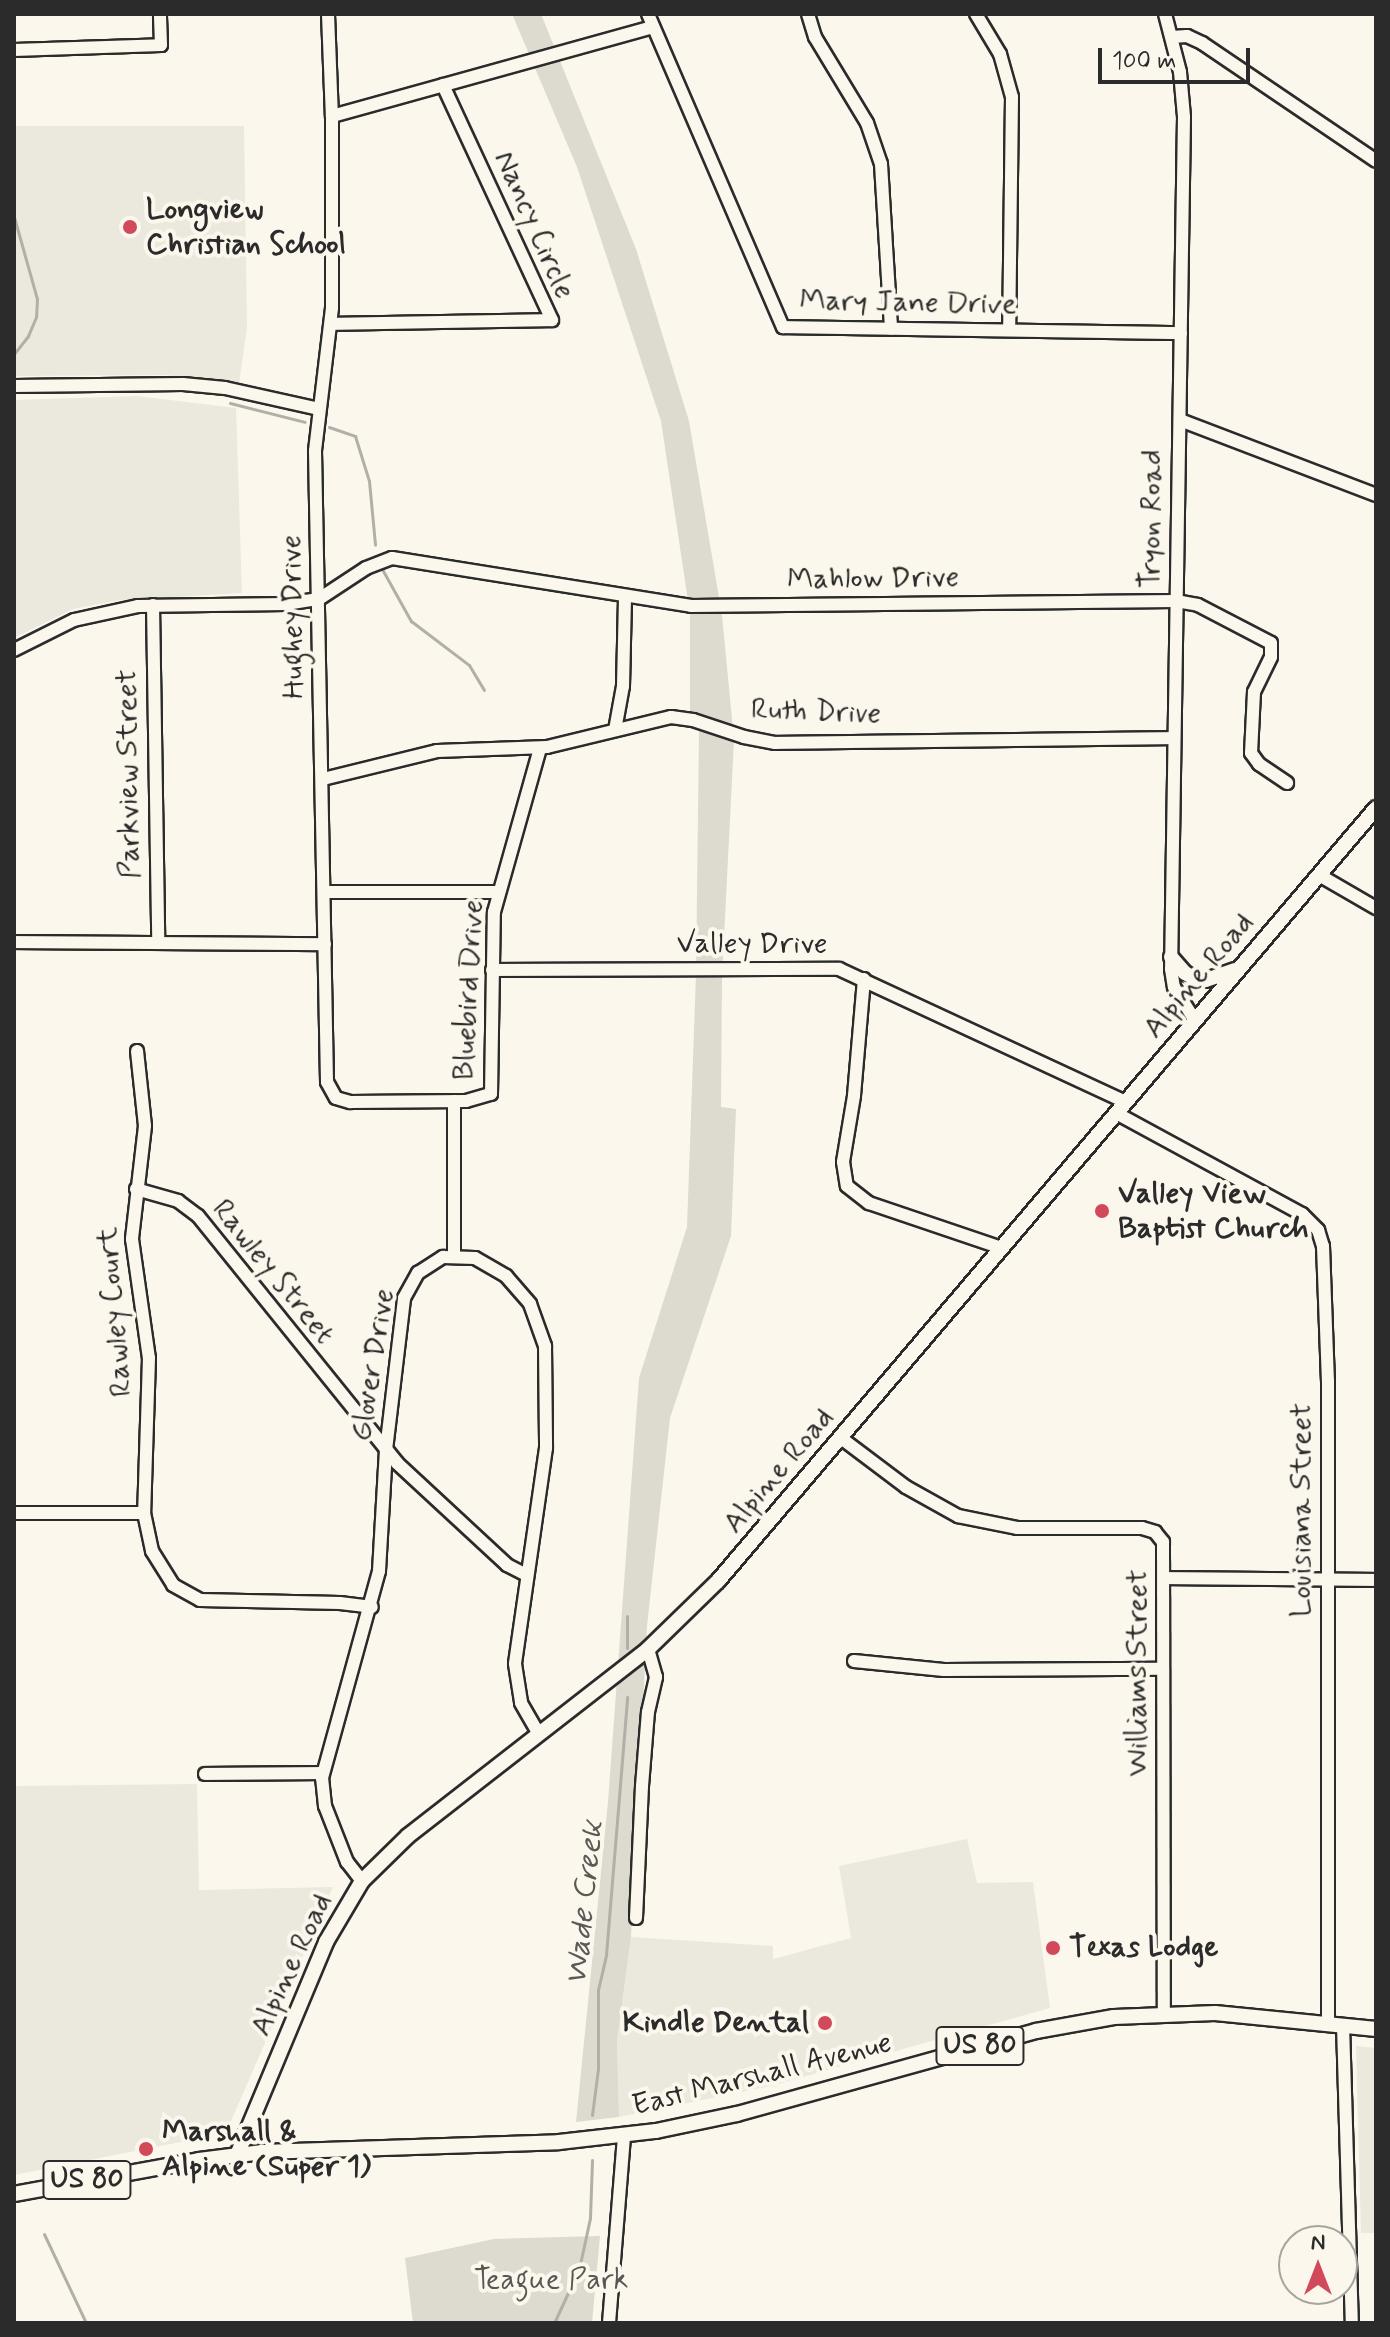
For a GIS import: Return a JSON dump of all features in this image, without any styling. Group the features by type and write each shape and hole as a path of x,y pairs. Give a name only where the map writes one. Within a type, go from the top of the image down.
{"main road":[{"name":"Alpine Road","path":"237,2155 326,1942 362,1881 408,1836 648,1649 730,1569 1376,808"},
{"path":"1171,957 1194,978 1220,977 1239,969"},
{"name":"East Marshall Avenue","path":"14,2194 237,2155 326,2147 545,2143 624,2136 729,2116 1036,2031 1106,2018 1215,2013 1376,2029"}],"street":[{"path":"14,50 161,45 160,14"},
{"name":"Hughey Drive","path":"328,14 332,116 331,324 315,451 327,1082 333,1095 350,1102 454,1101"},
{"name":"Mary Jane Drive","path":"648,14 783,327 1181,333"},
{"path":"808,14 815,37 867,123 877,147 884,189 891,329"},
{"path":"976,14 1000,54 1012,97 1009,330"},
{"name":"Tryon Road","path":"1165,14 1184,103 1171,957 1174,987 1195,1021"},
{"path":"332,116 653,27"},
{"path":"1172,37 1187,36 1202,43 1376,161"},
{"name":"Nancy Circle","path":"331,324 552,320 443,85"},
{"path":"14,386 183,384 225,388 319,409"},
{"path":"1180,420 1376,495"},
{"name":"Mahlow Drive","path":"319,599 366,568 392,558 625,596 713,607 1176,601 1198,605 1271,643 1271,657 1254,692 1251,753 1259,764 1287,783"},
{"path":"615,730 623,686 625,596"},
{"path":"14,650 74,620 153,605 286,604 319,599"},
{"name":"Parkview Street","path":"153,605 158,942"},
{"name":"Ruth Drive","path":"323,779 451,748 540,748 671,717 693,720 744,737 775,743 1174,738"},
{"name":"Bluebird Drive","path":"454,1256 454,1101 482,1099 492,1091 492,929 499,892 540,748"},
{"path":"1319,875 1376,908"},
{"path":"324,892 499,892"},
{"path":"14,942 325,944"},
{"name":"Valley Drive","path":"492,970 827,968 864,979 1121,1108"},
{"path":"864,979 854,1096 843,1155 847,1186 869,1203 1002,1248"},
{"name":"Rawley Court","path":"137,1051 145,1126 132,1246 150,1366 144,1513 150,1544 173,1585 195,1598 221,1603 332,1602 372,1607"},
{"name":"Louisiana Street","path":"1121,1108 1311,1221 1320,1235 1325,1260 1335,2025 1352,2323"},
{"name":"Rawley Street","path":"136,1189 178,1201 198,1216 386,1450 507,1565 527,1575"},
{"path":"454,1256 482,1261 511,1280 530,1304 544,1338 546,1448 516,1670 523,1709 539,1734"},
{"name":"Glover Drive","path":"362,1881 347,1862 325,1806 322,1773 372,1607 381,1551 386,1450 406,1293 425,1266 454,1256"},
{"name":"Williams Street","path":"841,1438 916,1494 970,1520 1017,1528 1151,1530 1165,1546 1164,2013"},
{"path":"14,1513 144,1513"},
{"path":"1164,1578 1376,1580"},
{"path":"636,1918 643,1771 648,1712 656,1677 648,1649"},
{"path":"854,1661 944,1670 1163,1669"},
{"path":"205,1774 322,1773"},
{"path":"609,2323 624,2136"}],"shaded area":[{"name":"Longview Christian School","path":"14,126 244,126 247,327 239,384 165,375 14,376"},
{"path":"137,396 236,408 242,593 120,600 73,609 14,638 14,400"},
{"path":"197,1784 199,1890 333,1887 231,2121 219,2123 221,2134 14,2175 14,1786"},
{"path":"967,1839 977,1883 1033,1882 1050,2008 771,2086 619,2117 617,2041 631,1937 773,1946 773,1959 851,1938 839,1866"},
{"path":"1356,2046 1376,2048 1376,2233 1361,2233"}],"green space":[{"path":"512,14 541,14 636,249 689,421 722,615 734,740 722,977 721,1107 736,1109 731,1236 670,1418 647,1626 631,1937 617,2041 619,2117 576,2122 608,1802 639,1378 687,1227 696,975 699,731 690,710 690,614 661,421 577,167"},
{"name":"Teague Park","path":"600,2236 592,2323 413,2323 405,2258 494,2239"}],"waterway":[{"path":"14,217 37,299 36,317 28,336 14,354"},
{"path":"230,403 305,422"},
{"path":"329,427 355,436 369,481 375,545"},
{"path":"382,569 411,621 469,665 484,690"},
{"name":"Wade Creek","path":"627,1616 627,1648"},
{"name":"Wade Creek","path":"592,2115 598,2069 598,1990 606,1955 627,1697"},
{"name":"Wade Creek","path":"554,2323 579,2269 590,2218 592,2160"},
{"path":"44,2234 86,2323"}],"place":[{"name":"Longview Christian School","path":"130,227"},
{"name":"Valley View Baptist Church","path":"1102,1211"},
{"name":"Texas Lodge","path":"1053,1948"},
{"name":"Kindle Dental","path":"825,2023"},
{"name":"Marshall & Alpine (Super 1)","path":"146,2149"}]}
